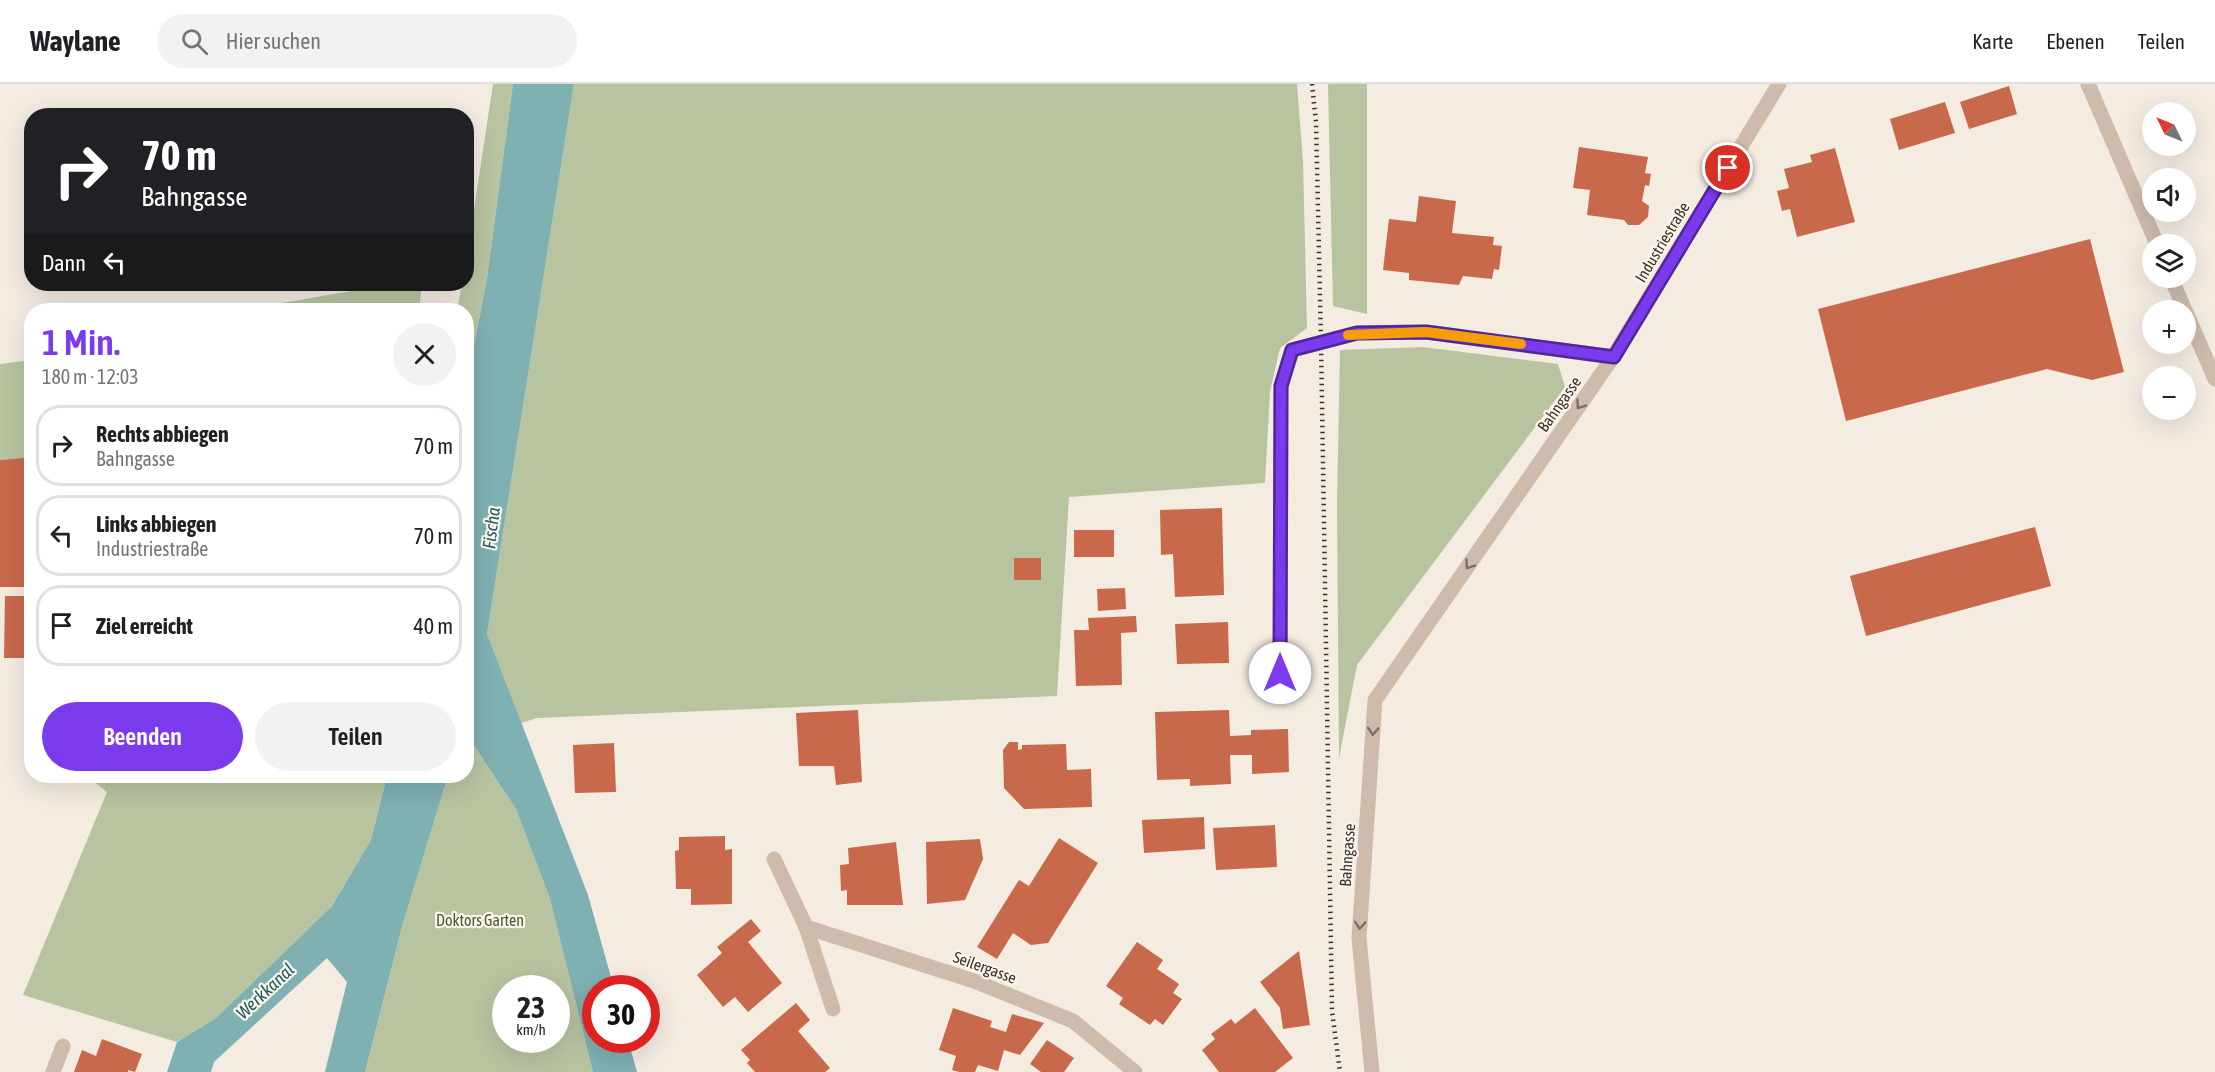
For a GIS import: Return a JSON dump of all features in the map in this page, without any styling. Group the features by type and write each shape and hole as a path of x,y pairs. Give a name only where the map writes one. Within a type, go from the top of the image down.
{"street":[{"name":"Industriestraße","path":"1614,357 1779,84"},
{"path":"2088,84 2153,234"},
{"path":"2175,288 2215,379"},
{"name":"Bahngasse","path":"1280,673 1281,386 1292,350 1357,333 1426,332 1614,357 1375,700 1359,938 1372,1072"},
{"path":"774,859 806,927 833,1009"},
{"name":"Seilergasse","path":"806,927 974,981 1074,1021 1135,1072"},
{"path":"53,1072 63,1046"}],"green space":[{"path":"493,84 513,84 487,278 474,346 474,303 458,303 461,291 474,291 474,210"},
{"path":"574,84 1297,84 1303,161 1307,328 1280,348 1270,391 1265,483 1069,497 1057,696 537,718 521,723 487,634"},
{"path":"1328,84 1367,84 1367,314 1333,306"},
{"path":"351,291 421,291 420,303 282,303"},
{"path":"1423,347 1558,364 1565,387 1357,665 1339,758 1337,504 1340,350"},
{"path":"24,361 24,458 0,460 0,364"},
{"name":"Doktors Garten","path":"474,746 516,809 550,899 569,975 492,975 492,1053 570,1053 570,979 582,1028 582,1053 588,1053 593,1072 365,1072 403,923 446,783 474,783"},
{"path":"96,783 385,783 371,840 332,906 216,1018 177,1042 23,995 107,792"}],"water":[{"name":"Fischa","path":"513,84 574,84 487,634 588,895 610,975 582,975 582,1028 550,899 516,809 474,746 474,346 487,278"},
{"name":"Werkkanal","path":"385,783 446,783 403,923 365,1072 325,1072 347,982 327,958 214,1062 211,1072 167,1072 177,1042 216,1018 332,906 371,840"},
{"path":"588,1053 632,1053 637,1072 593,1072"}],"building":[{"path":"2009,86 2017,114 1969,129 1960,102"},
{"path":"1945,102 1955,133 1899,150 1890,119"},
{"path":"1579,147 1648,157 1645,173 1651,174 1649,186 1645,185 1642,201 1649,206 1648,217 1639,225 1628,225 1624,220 1587,215 1590,190 1573,188"},
{"path":"1835,148 1855,222 1797,237 1790,209 1782,211 1777,191 1789,188 1784,169 1812,162 1810,155"},
{"path":"1419,196 1456,201 1452,233 1494,237 1493,245 1502,246 1499,270 1494,269 1492,279 1463,276 1459,285 1409,280 1409,273 1383,270 1389,219 1416,222"},
{"path":"2090,239 2124,372 2092,380 2047,369 1846,421 1818,309"},
{"path":"24,458 24,587 0,587 0,460"},
{"path":"1222,508 1224,595 1175,597 1173,554 1161,555 1160,510"},
{"path":"2035,527 2051,586 1866,636 1850,576"},
{"path":"1074,530 1114,530 1114,557 1074,557"},
{"path":"1014,558 1041,558 1041,580 1014,580"},
{"path":"1125,588 1126,609 1098,611 1097,589"},
{"path":"5,596 24,596 24,658 4,658"},
{"path":"1136,616 1137,632 1121,633 1122,685 1076,686 1074,630 1089,630 1088,618"},
{"path":"1228,622 1229,663 1177,664 1175,624"},
{"path":"858,710 862,782 836,785 834,766 799,766 796,713"},
{"path":"1229,710 1230,736 1251,735 1251,730 1288,729 1289,772 1252,774 1252,755 1230,755 1231,784 1190,786 1190,779 1157,780 1155,712"},
{"path":"1009,742 1018,742 1018,750 1022,749 1022,745 1066,744 1067,770 1091,769 1092,807 1024,809 1004,788 1003,750"},
{"path":"614,743 616,792 575,793 573,745"},
{"path":"1204,817 1205,849 1144,853 1142,820"},
{"path":"1275,825 1277,867 1216,870 1213,828"},
{"path":"725,836 725,850 732,849 732,904 691,905 691,889 676,889 675,851 679,850 679,837"},
{"path":"1059,838 1098,863 1048,943 1031,945 1013,933 997,959 977,947 1019,880 1029,886"},
{"path":"980,839 983,859 965,900 927,904 926,842"},
{"path":"896,842 903,905 847,905 847,890 841,891 840,865 849,864 848,848"},
{"path":"751,919 761,931 748,942 782,983 748,1012 735,997 723,1007 697,975 722,953 717,947"},
{"path":"1137,942 1163,960 1157,969 1179,984 1173,993 1182,999 1163,1025 1155,1019 1150,1025 1119,1004 1123,998 1106,986"},
{"path":"1299,951 1310,1025 1283,1029 1280,1008 1260,982"},
{"path":"796,1003 810,1020 798,1031 830,1068 825,1072 755,1072 747,1063 750,1060 741,1050"},
{"path":"953,1008 992,1021 990,1027 1006,1032 1012,1014 1044,1023 1020,1055 1004,1050 998,1071 978,1065 975,1072 959,1072 952,1070 956,1056 939,1050"},
{"path":"1255,1008 1293,1058 1275,1072 1219,1072 1202,1050 1215,1039 1211,1034 1231,1019 1235,1024"},
{"path":"102,1039 142,1054 135,1072 128,1070 128,1072 74,1072 82,1050 96,1056"},
{"path":"1047,1040 1074,1058 1064,1072 1041,1072 1030,1064"}],"railway":[{"path":"1312,84 1316,122 1321,341 1332,1011 1340,1072"}],"slow traffic":[{"path":"1348,335 1426,332 1521,344"}],"route":[{"path":"1280,673 1281,386 1292,350 1357,333 1426,332 1614,357 1728,168"}]}
